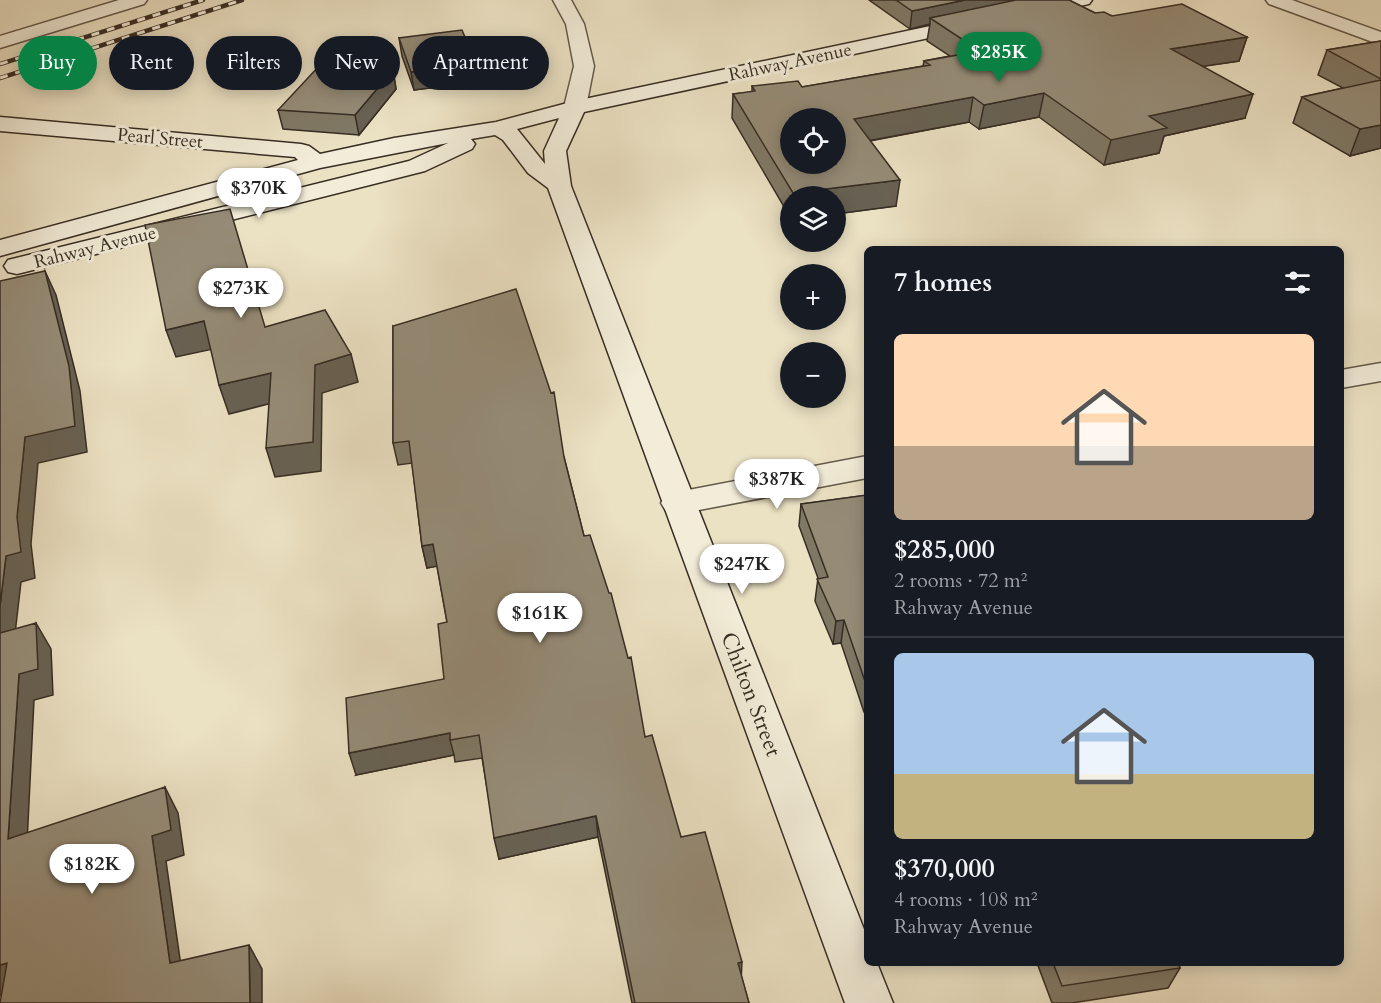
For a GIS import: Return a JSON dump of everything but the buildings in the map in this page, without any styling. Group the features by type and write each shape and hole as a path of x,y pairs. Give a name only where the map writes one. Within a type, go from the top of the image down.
{"main road":[{"path":"0,42 138,0"},
{"name":"Chilton Street","path":"562,0 574,24 584,66 574,107 555,151 558,184 869,1003"},
{"path":"1009,16 1083,0"},
{"path":"1275,0 1381,39"},
{"name":"Rahway Avenue","path":"0,248 316,162 394,145 498,128 574,107 989,20"},
{"name":"Pearl Street","path":"0,124 301,151 316,162"},
{"path":"498,128 511,135 536,168 558,184"},
{"name":"Rahway Avenue","path":"0,270 417,166 498,128"},
{"path":"144,235 301,181 314,172 318,165 316,162"},
{"path":"1344,378 1381,372"},
{"path":"678,503 864,468"}],"railway":[{"path":"0,64 203,0"},
{"path":"0,78 242,0"}]}
